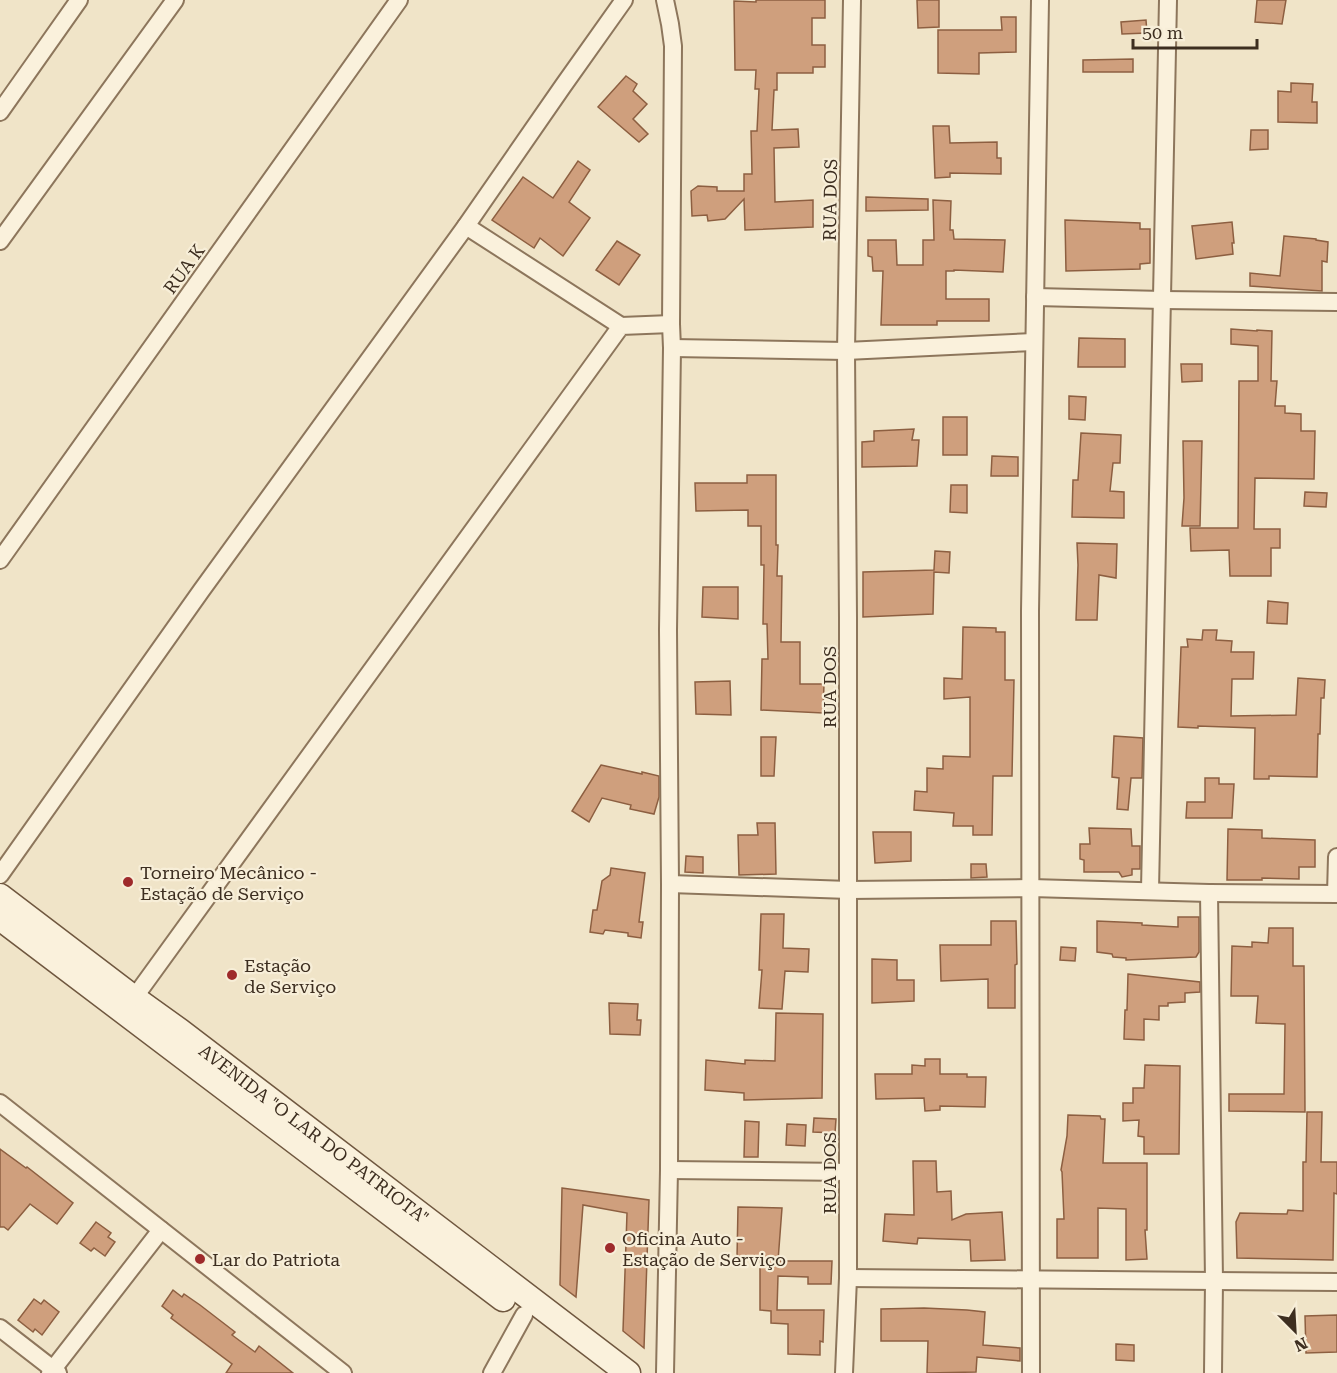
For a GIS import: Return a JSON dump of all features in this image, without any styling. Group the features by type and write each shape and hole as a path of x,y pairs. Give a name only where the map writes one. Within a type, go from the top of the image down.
{"main road":[{"name":"AVENIDA \"O LAR DO PATRIOTA\"","path":"0,896 628,1373"},
{"name":"AVENIDA \"O LAR DO PATRIOTA\"","path":"0,918 600,1373"}],"street":[{"path":"0,112 79,0"},
{"path":"0,241 175,0"},
{"name":"RUA K","path":"0,560 399,0"},
{"path":"0,875 208,582 466,226 624,0"},
{"path":"665,0 673,46 668,630 669,1170 665,1373"},
{"name":"RUA DOS","path":"844,1373 848,1278 849,890 846,351 852,0"},
{"path":"1031,1373 1030,611 1040,0"},
{"path":"1150,890 1168,0"},
{"path":"466,226 621,327 671,324"},
{"path":"1035,297 1337,302"},
{"path":"134,998 621,327"},
{"path":"672,348 846,351 1034,342"},
{"path":"670,884 849,890 1031,888 1337,894 1337,857"},
{"path":"1209,893 1213,1373"},
{"path":"0,1103 343,1373"},
{"path":"669,1170 848,1172"},
{"path":"0,1328 54,1372 161,1230"},
{"path":"848,1278 1337,1282"},
{"path":"492,1373 524,1315"}],"building":[{"path":"756,0 825,0 825,18 812,18 812,45 825,45 825,67 813,67 813,73 777,73 777,90 774,90 772,130 798,129 799,147 774,148 775,202 813,200 813,227 745,230 744,199 725,219 708,221 707,215 692,216 691,191 698,186 717,187 717,191 744,191 744,174 752,174 751,131 757,131 759,89 755,89 756,70 735,70 734,1 756,2"},
{"path":"917,0 939,0 939,27 918,28"},
{"path":"1257,0 1286,0 1282,24 1255,22"},
{"path":"1001,17 1016,17 1016,52 979,53 979,74 938,73 938,30 1002,30"},
{"path":"1146,20 1147,33 1122,34 1121,22"},
{"path":"1133,59 1133,72 1083,72 1083,60"},
{"path":"626,76 637,84 633,91 647,104 633,119 648,134 639,142 598,107"},
{"path":"1291,83 1313,84 1312,102 1317,102 1317,123 1278,122 1278,91 1291,92"},
{"path":"933,126 949,126 950,143 997,142 997,158 1001,158 1001,174 950,173 950,177 935,178"},
{"path":"1251,130 1268,130 1268,149 1250,150"},
{"path":"578,161 590,170 569,202 590,218 563,256 540,238 534,248 492,220 523,177 553,198"},
{"path":"866,197 928,199 928,210 866,211"},
{"path":"933,200 951,201 950,230 953,230 954,239 1005,240 1003,272 946,271 946,299 989,299 989,321 937,321 937,325 881,325 883,271 873,271 872,257 868,256 868,240 896,240 897,265 923,265 923,240 934,240"},
{"path":"1065,220 1140,223 1140,229 1150,229 1150,263 1140,264 1140,269 1066,271"},
{"path":"1232,222 1233,254 1196,259 1192,226"},
{"path":"1284,236 1328,242 1327,262 1322,261 1322,291 1250,286 1250,273 1280,276"},
{"path":"617,241 640,255 619,285 596,270"},
{"path":"1231,329 1272,331 1271,381 1277,381 1275,406 1285,406 1285,413 1301,414 1301,431 1315,431 1314,479 1255,478 1254,529 1280,529 1280,548 1271,548 1271,576 1230,576 1229,550 1191,551 1190,528 1238,528 1239,381 1258,381 1258,346 1231,344"},
{"path":"1079,338 1125,339 1125,367 1078,367"},
{"path":"1181,364 1202,364 1202,381 1182,382"},
{"path":"1069,396 1086,397 1085,420 1069,419"},
{"path":"943,417 967,417 967,455 943,455"},
{"path":"914,429 912,440 919,440 917,466 862,467 862,442 874,441 874,431"},
{"path":"1081,433 1121,435 1120,463 1113,463 1110,491 1124,492 1124,518 1072,517 1073,480 1078,480"},
{"path":"1183,441 1202,441 1200,526 1182,526"},
{"path":"992,456 1018,457 1018,476 991,476"},
{"path":"747,475 776,475 777,576 782,576 781,642 800,642 800,684 824,684 823,713 761,710 762,659 768,659 767,624 763,624 764,565 761,565 761,526 748,526 748,510 696,511 695,483 747,483"},
{"path":"951,485 967,485 967,513 950,512"},
{"path":"1305,492 1327,493 1326,507 1304,506"},
{"path":"1077,543 1117,544 1116,578 1099,575 1097,620 1076,620"},
{"path":"935,551 950,552 949,573 934,572 933,614 863,617 863,572 934,570"},
{"path":"703,587 738,587 738,619 702,617"},
{"path":"1268,601 1288,603 1287,624 1267,623"},
{"path":"963,627 996,628 996,632 1005,632 1005,680 1014,680 1012,776 993,776 992,835 973,835 973,826 953,826 954,813 914,810 915,791 927,792 927,768 943,769 943,756 970,757 970,697 944,699 944,678 962,679"},
{"path":"1203,630 1217,630 1216,640 1232,641 1231,652 1254,652 1253,679 1232,679 1231,716 1296,715 1298,678 1325,680 1324,698 1321,698 1320,734 1318,734 1317,777 1269,776 1269,779 1254,779 1255,728 1178,727 1181,647 1188,647 1187,639 1202,640"},
{"path":"730,681 731,715 696,714 695,682"},
{"path":"1114,736 1143,738 1142,778 1131,778 1128,810 1117,809 1119,778 1112,777"},
{"path":"761,737 776,737 774,776 761,776"},
{"path":"601,765 659,776 659,797 654,814 630,809 631,805 602,798 589,822 572,811"},
{"path":"1205,778 1219,778 1219,784 1234,784 1232,818 1186,818 1187,802 1205,802"},
{"path":"757,823 775,823 776,874 739,875 738,835 758,835"},
{"path":"1089,828 1131,829 1132,846 1140,846 1140,869 1132,869 1132,875 1122,877 1119,872 1084,872 1084,860 1080,859 1080,844 1090,844"},
{"path":"1228,829 1262,830 1262,838 1315,840 1315,867 1299,867 1299,879 1227,880"},
{"path":"873,832 911,832 911,861 875,863"},
{"path":"686,856 703,857 703,873 685,872"},
{"path":"971,864 986,864 987,877 971,878"},
{"path":"611,868 645,873 639,922 643,922 641,938 628,936 628,933 605,930 603,934 590,932 593,910 597,910 602,881 610,875"},
{"path":"761,914 784,914 783,948 809,949 808,972 785,971 782,1009 759,1008 762,970 759,970"},
{"path":"1178,917 1199,917 1199,952 1196,957 1126,960 1126,958 1113,957 1112,954 1097,952 1097,921 1178,927"},
{"path":"991,921 1016,921 1015,1008 988,1008 988,979 941,981 940,945 991,945"},
{"path":"1269,928 1293,928 1293,966 1304,966 1305,1112 1229,1111 1229,1094 1284,1094 1285,1024 1256,1023 1258,996 1231,996 1232,946 1252,947 1252,942 1268,943"},
{"path":"1061,947 1076,948 1075,961 1060,960"},
{"path":"872,959 897,960 897,980 914,980 914,1001 872,1003"},
{"path":"1128,974 1200,982 1200,992 1185,993 1185,1002 1159,1006 1159,1020 1144,1019 1144,1040 1124,1039"},
{"path":"609,1003 638,1004 637,1020 641,1020 640,1035 610,1034"},
{"path":"776,1013 823,1014 822,1098 744,1100 744,1093 705,1090 706,1060 745,1064 745,1060 775,1061"},
{"path":"925,1059 940,1059 940,1074 986,1077 985,1107 940,1106 940,1110 925,1111 924,1098 876,1099 875,1074 912,1074 912,1065 925,1066"},
{"path":"1145,1065 1180,1066 1179,1154 1144,1154 1144,1137 1138,1136 1139,1120 1123,1121 1123,1103 1133,1103 1133,1088 1144,1088"},
{"path":"1307,1112 1322,1112 1321,1162 1337,1162 1333,1260 1237,1258 1236,1222 1240,1213 1287,1214 1288,1210 1303,1211 1303,1162 1306,1162"},
{"path":"1068,1115 1100,1116 1101,1119 1105,1119 1103,1163 1147,1163 1147,1230 1145,1230 1147,1259 1126,1260 1126,1209 1098,1208 1098,1258 1057,1258 1057,1219 1064,1219 1061,1170"},
{"path":"814,1118 836,1119 835,1133 813,1132"},
{"path":"745,1121 759,1122 758,1157 744,1157"},
{"path":"787,1124 806,1125 805,1146 786,1145"},
{"path":"0,1149 73,1203 57,1224 30,1204 8,1230 0,1227"},
{"path":"913,1161 936,1161 937,1192 951,1191 952,1220 966,1214 1002,1212 1005,1260 971,1261 970,1240 918,1238 917,1244 883,1241 885,1214 914,1215"},
{"path":"562,1188 649,1200 644,1348 623,1331 627,1213 583,1205 576,1297 560,1285"},
{"path":"738,1207 782,1208 778,1261 832,1261 831,1284 808,1284 808,1277 778,1276 777,1310 824,1310 823,1342 820,1341 820,1355 788,1354 788,1324 771,1323 771,1311 760,1310 760,1259 737,1258"},
{"path":"96,1222 111,1233 108,1237 115,1242 105,1256 94,1248 91,1251 80,1243"},
{"path":"173,1290 182,1297 184,1294 200,1305 235,1332 232,1335 255,1352 259,1346 293,1373 226,1373 232,1364 171,1318 173,1315 162,1306"},
{"path":"34,1299 41,1304 44,1300 59,1312 42,1335 35,1329 33,1332 18,1320"},
{"path":"924,1308 985,1312 983,1345 1020,1348 1020,1361 977,1357 976,1372 927,1373 928,1341 881,1341 881,1309"},
{"path":"1337,1315 1337,1352 1306,1353 1305,1316"},
{"path":"1116,1344 1134,1345 1134,1361 1116,1360"}],"place":[{"name":"Torneiro Mecânico - Estação de Serviço","path":"128,882"},
{"name":"Estação de Serviço","path":"232,975"},
{"name":"Oficina Auto - Estação de Serviço","path":"610,1248"},
{"name":"Lar do Patriota","path":"200,1259"}]}
